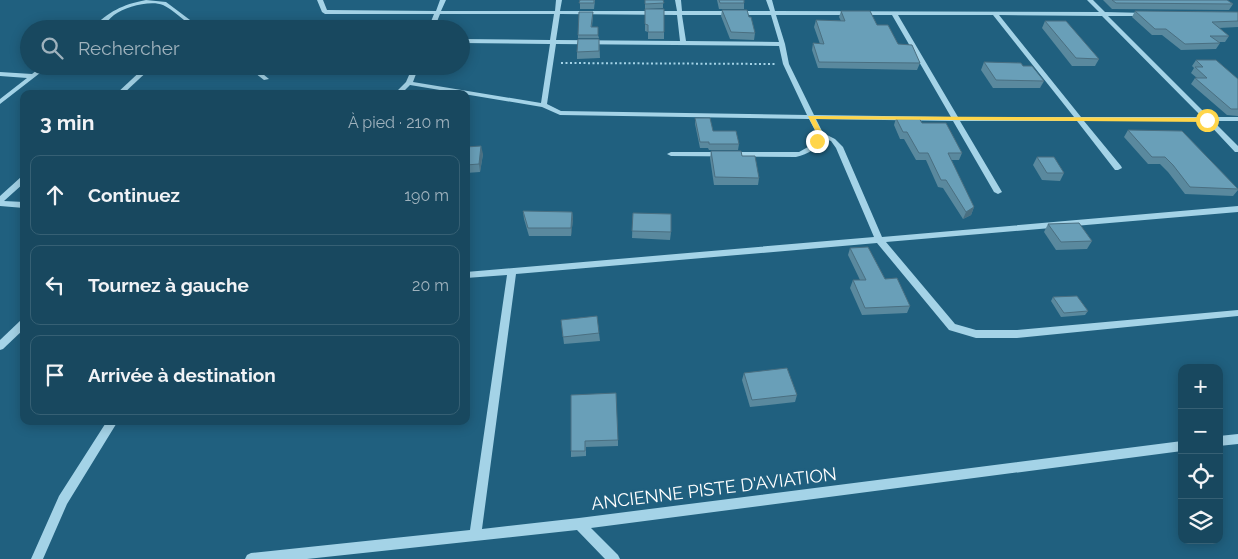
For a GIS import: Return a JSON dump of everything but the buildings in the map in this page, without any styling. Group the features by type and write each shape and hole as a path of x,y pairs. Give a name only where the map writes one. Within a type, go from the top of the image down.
{"street":[{"path":"320,0 324,12 1152,14"},
{"path":"435,20 443,0"},
{"path":"544,105 559,0"},
{"path":"678,0 683,42"},
{"path":"769,0 786,64 820,134 833,140 839,147 879,239 952,327 976,334 1017,334 1238,313"},
{"path":"1090,0 1238,150"},
{"path":"105,20 116,11 130,5 146,2 164,3 185,20"},
{"path":"894,13 998,192"},
{"path":"995,14 1118,168"},
{"path":"470,41 782,44"},
{"path":"0,74 33,76"},
{"path":"123,90 140,75"},
{"path":"260,75 266,79"},
{"path":"401,90 409,83 412,75"},
{"path":"0,102 33,76"},
{"path":"409,83 452,90"},
{"path":"470,93 544,105 560,112 811,117 1238,119"},
{"path":"671,154 802,154 816,145 820,134"},
{"path":"0,202 20,183"},
{"path":"0,202 20,204"},
{"path":"470,275 1238,209"},
{"path":"475,535 512,271"},
{"path":"0,346 20,327"},
{"path":"37,559 63,500 110,425"},
{"path":"1223,441 1238,439"},
{"name":"ANCIENNE PISTE D'AVIATION","path":"251,559 579,524 1178,447"},
{"path":"579,524 614,559"}],"path":[{"path":"550,63 786,64"}],"route":[{"path":"817,141 820,134 811,117 1207,120"}]}
